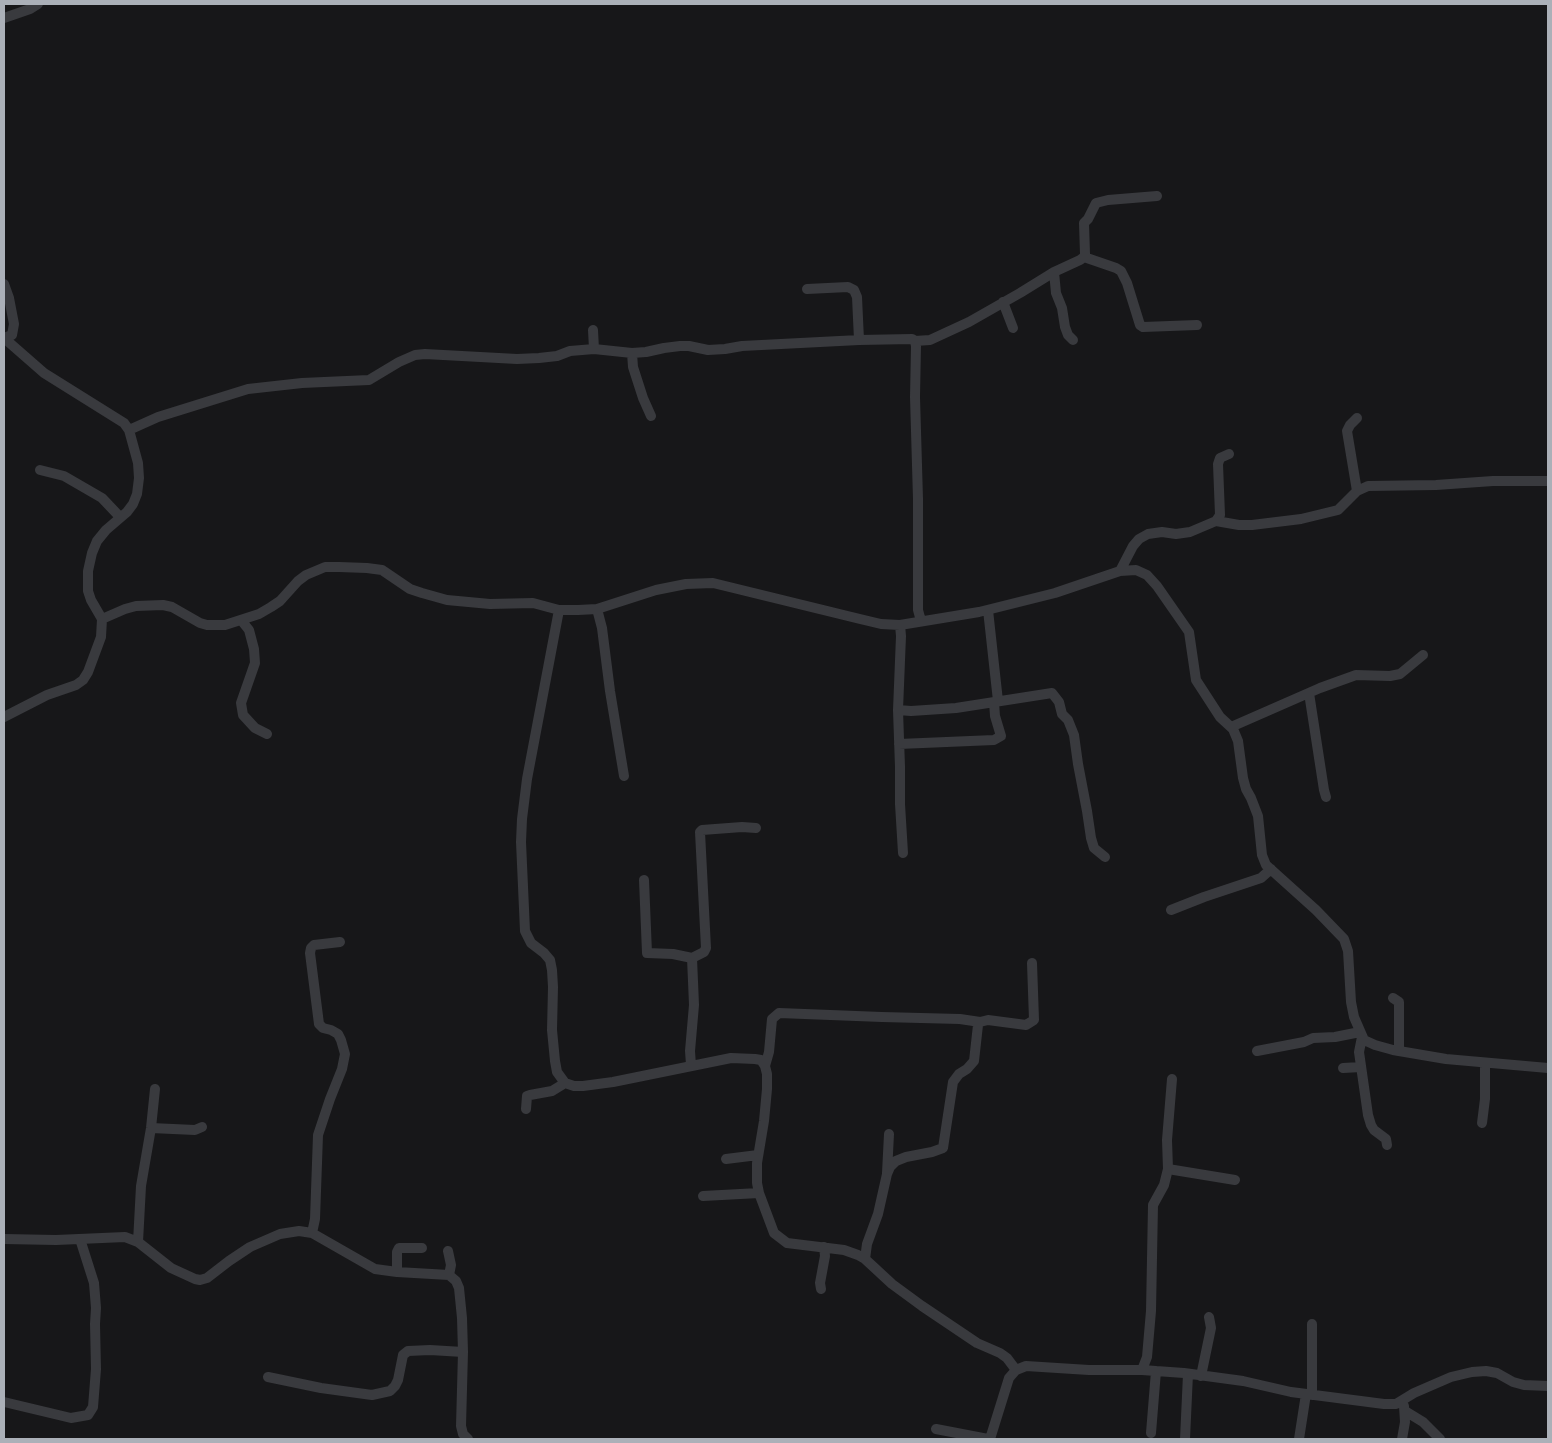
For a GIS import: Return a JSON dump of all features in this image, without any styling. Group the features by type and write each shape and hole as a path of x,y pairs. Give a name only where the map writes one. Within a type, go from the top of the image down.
{"street":[{"path":"4,18 30,9 38,4"},
{"path":"1084,257 1084,222 1088,219 1096,203 1108,200 1157,196"},
{"path":"129,430 167,414 248,389 302,383 369,380 415,355 548,358 570,351 594,350 632,353 673,346 725,350 742,346 859,340 930,340 969,322 1054,272 1084,257 1121,271 1128,283 1140,325 1143,327 1196,326"},
{"path":"1054,272 1056,293 1062,308 1065,327 1068,335 1073,340"},
{"path":"4,284 14,324 12,335 4,338 59,384 114,415 124,423 129,430 138,463 139,478 137,494 133,504 127,512 106,530 97,541 92,553 88,571 88,591 90,600 102,619 101,637 88,672 83,680 76,685 47,695 4,717"},
{"path":"807,289 848,287 854,290 859,340"},
{"path":"1003,302 1013,328"},
{"path":"593,330 594,350"},
{"path":"915,341 918,610 921,621"},
{"path":"632,353 633,366 651,416"},
{"path":"1357,418 1347,431 1357,491"},
{"path":"1216,521 1220,515 1218,464 1220,458 1229,454"},
{"path":"40,470 64,476 102,498 120,517"},
{"path":"1120,571 1133,546 1139,539 1148,534 1190,532 1216,521 1238,525 1252,525 1301,519 1338,510 1357,491 1368,486 1436,485 1493,481 1548,481"},
{"path":"102,619 125,609 149,604 172,607 207,625 225,625 259,614 280,601 302,578 325,567 382,570 410,589 447,600 490,604 533,603 559,610 597,609 656,590 686,584 713,583 881,624 900,626 988,610 1055,594 1120,571 1136,570 1147,575 1157,586 1189,632 1196,680 1220,717 1231,727 1238,741 1243,778 1258,816 1262,855 1266,865 1316,910 1344,939 1348,951 1351,1002 1354,1017 1364,1040 1399,1051 1446,1059 1548,1068"},
{"path":"597,609 602,628 624,776"},
{"path":"559,610 527,779 521,842 525,931 531,943 550,960 552,970 552,1030 557,1072 565,1083 583,1086 613,1082 732,1058 755,1058 761,1060 766,1066"},
{"path":"899,744 994,740 1001,736 995,716 996,702 988,610"},
{"path":"241,620 249,630 254,649 255,663 241,703 243,715 255,728 267,734"},
{"path":"900,626 898,710 903,853"},
{"path":"1231,727 1309,693 1356,676 1390,676 1400,674 1423,656"},
{"path":"898,710 911,712 948,709 1021,699 1048,692 1052,693 1061,707 1062,714 1068,720 1074,736 1092,843 1094,848 1105,857"},
{"path":"1309,693 1326,797"},
{"path":"644,880 647,953 673,954 692,958 704,952 706,948 700,832 702,830 742,827 756,828"},
{"path":"1171,910 1262,878 1271,869"},
{"path":"312,1233 315,1219 318,1135 342,1069 345,1054 338,1034 323,1028 319,1024 310,953 314,945 340,942"},
{"path":"691,1065 690,1051 694,1005 692,958"},
{"path":"1016,1370 1000,1353 977,1343 922,1306 858,1255 844,1250 794,1245 778,1237 772,1228 759,1193 757,1173 764,1121 767,1089 766,1066 772,1019 779,1013 882,1018 960,1019 980,1022 988,1020 1026,1025 1034,1020 1035,1012 1032,963"},
{"path":"1393,998 1399,1002 1399,1051"},
{"path":"887,1174 896,1161 944,1148 953,1082 974,1061 978,1025 980,1022"},
{"path":"1257,1051 1304,1042 1313,1038 1361,1035"},
{"path":"1361,1035 1358,1052 1363,1089 1371,1125 1374,1130 1386,1139 1387,1145"},
{"path":"1482,1123 1485,1099 1485,1063"},
{"path":"1343,1068 1361,1067"},
{"path":"1142,1370 1146,1357 1150,1321 1153,1206 1164,1185 1168,1169 1167,1140 1172,1079"},
{"path":"526,1109 527,1096 530,1094 552,1090 565,1083"},
{"path":"138,1242 141,1186 151,1128 155,1089"},
{"path":"151,1128 195,1130 202,1127"},
{"path":"865,1259 867,1244 882,1198 887,1174 889,1134"},
{"path":"726,1159 758,1155"},
{"path":"1168,1169 1235,1180"},
{"path":"703,1196 759,1193"},
{"path":"4,1239 126,1237 138,1242 171,1268 200,1280 207,1278 244,1251 271,1238 299,1231 312,1233 375,1269 449,1275 456,1281 462,1318 463,1352 460,1426 468,1439"},
{"path":"4,1402 71,1418 88,1415 93,1407 96,1369 96,1308 94,1283 80,1239"},
{"path":"821,1289 820,1283 825,1256 824,1247"},
{"path":"397,1272 397,1252 399,1248 422,1248"},
{"path":"448,1251 451,1265 449,1275"},
{"path":"1201,1376 1211,1328 1210,1317"},
{"path":"1299,1439 1309,1395 1312,1324"},
{"path":"268,1377 322,1388 372,1395 390,1391 395,1386 403,1355 408,1351 463,1352"},
{"path":"936,1429 989,1439 1009,1378 1016,1370 1026,1366 1089,1370 1142,1370 1188,1374 1243,1381 1309,1395 1384,1404 1396,1404 1451,1376 1472,1372 1486,1371 1497,1373 1519,1384 1548,1386"},
{"path":"1150,1434 1156,1372"},
{"path":"1185,1439 1188,1374"},
{"path":"1402,1439 1405,1422 1403,1400"},
{"path":"1405,1411 1423,1422 1440,1439"}]}
